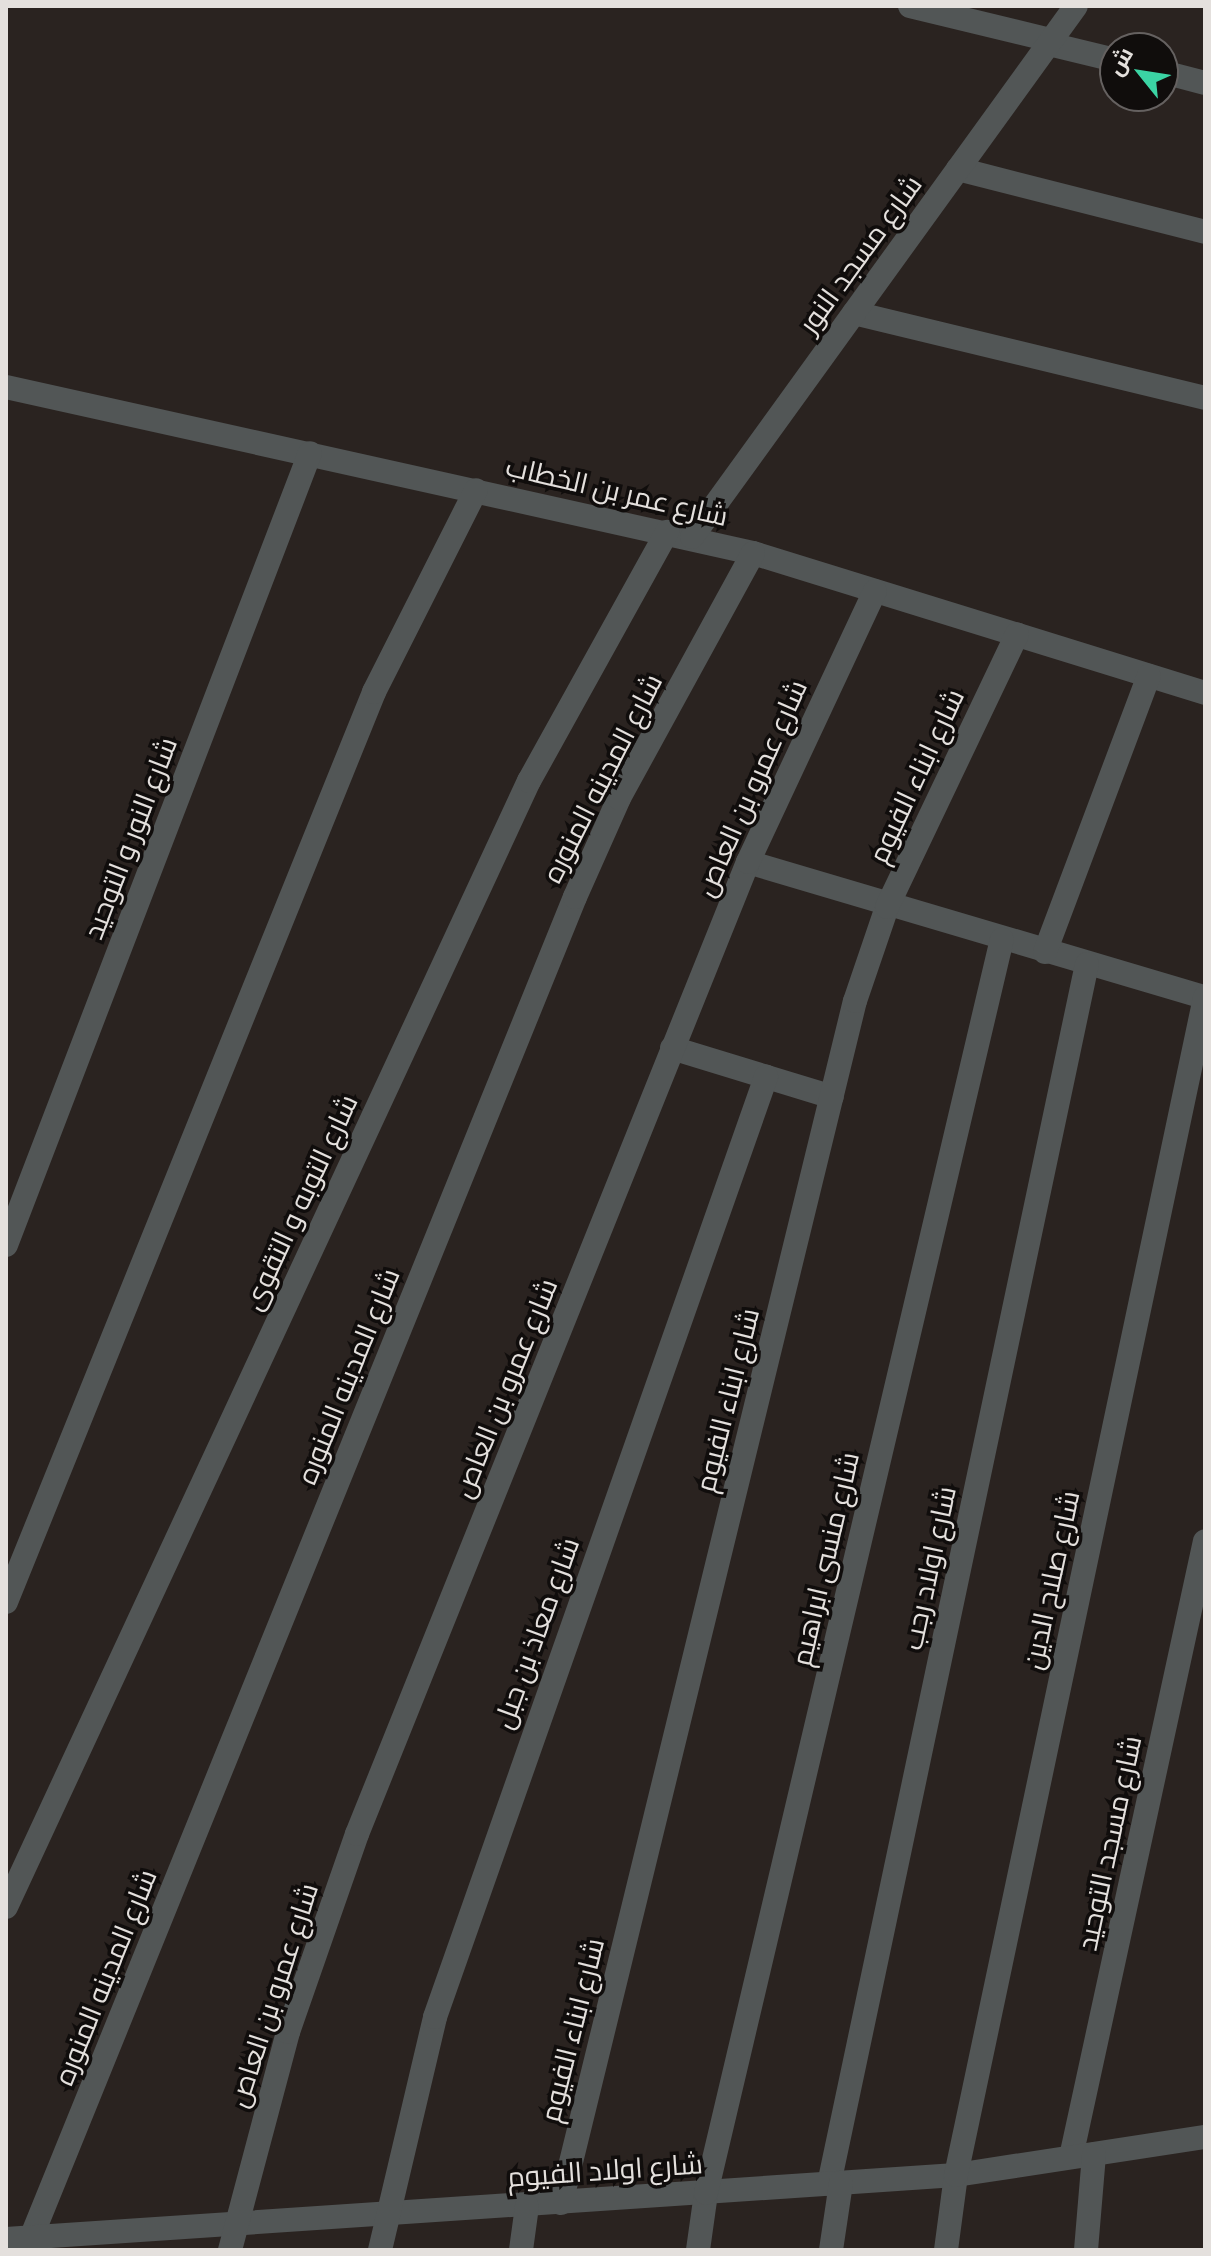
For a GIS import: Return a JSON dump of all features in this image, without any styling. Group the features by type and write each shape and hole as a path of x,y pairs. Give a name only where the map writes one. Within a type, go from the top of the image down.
{"street":[{"path":"910,6 1099,56"},
{"name":"شارع مسجد النور","path":"692,537 1076,6"},
{"path":"1179,76 1205,83"},
{"path":"958,169 1205,232"},
{"path":"854,313 1205,398"},
{"name":"شارع عمر بن الخطاب","path":"6,387 692,537 753,553 1205,693"},
{"name":"شارع النور و التوحيد","path":"6,1245 310,453"},
{"path":"6,1602 374,692 476,490"},
{"name":"شارع التوبه و التقوى","path":"6,1907 529,781 667,532"},
{"name":"شارع المدينه المنوره","path":"31,2238 575,897 619,798 753,553"},
{"name":"شارع عمرو بن العاص","path":"230,2250 288,2032 357,1834 748,862 875,591"},
{"name":"شارع ابناء الفيوم","path":"561,2203 855,1001 887,907 1017,634"},
{"path":"1045,952 1149,676"},
{"path":"748,862 887,907 1205,997"},
{"name":"شارع منسى ابراهيم","path":"698,2250 706,2193 1002,939"},
{"name":"شارع اولاد رجب","path":"831,2250 835,2184 1087,964"},
{"name":"شارع صلاح الدين","path":"946,2250 956,2175 1205,997"},
{"path":"672,1048 832,1097"},
{"name":"شارع معاذ بن جبل","path":"380,2250 435,2017 766,1077"},
{"name":"شارع مسجد التوحيد","path":"1086,2250 1082,2156 1205,1541"},
{"name":"شارع اولاد الفيوم","path":"6,2239 101,2242 235,2225 956,2175 1205,2137"},
{"path":"521,2250 527,2206"}]}
